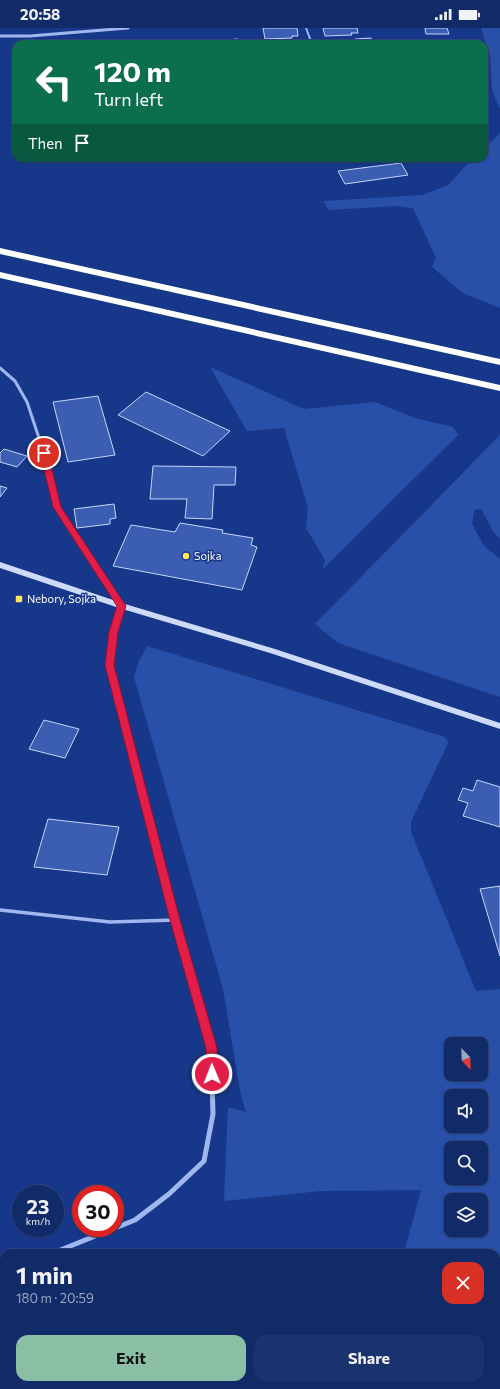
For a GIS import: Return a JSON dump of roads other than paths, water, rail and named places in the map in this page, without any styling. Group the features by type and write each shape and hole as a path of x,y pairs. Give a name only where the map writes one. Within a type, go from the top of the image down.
{"highway":[{"path":"0,251 500,362"},
{"path":"0,275 500,388"}],"main road":[{"path":"0,565 122,606 280,654 500,726"}],"street":[{"path":"0,36 30,36 128,28"},
{"path":"63,1249 135,1220 169,1194 204,1161 213,1114 211,1048 175,920 109,665 113,632 122,606"}],"lane":[{"path":"306,28 310,40"},
{"path":"0,368 15,380 27,402 44,453 57,507 122,606"},
{"path":"0,910 110,922 175,920"}],"place":[{"name":"Sojka","path":"186,556"},
{"name":"Nebory, Sojka","path":"19,599"}]}
